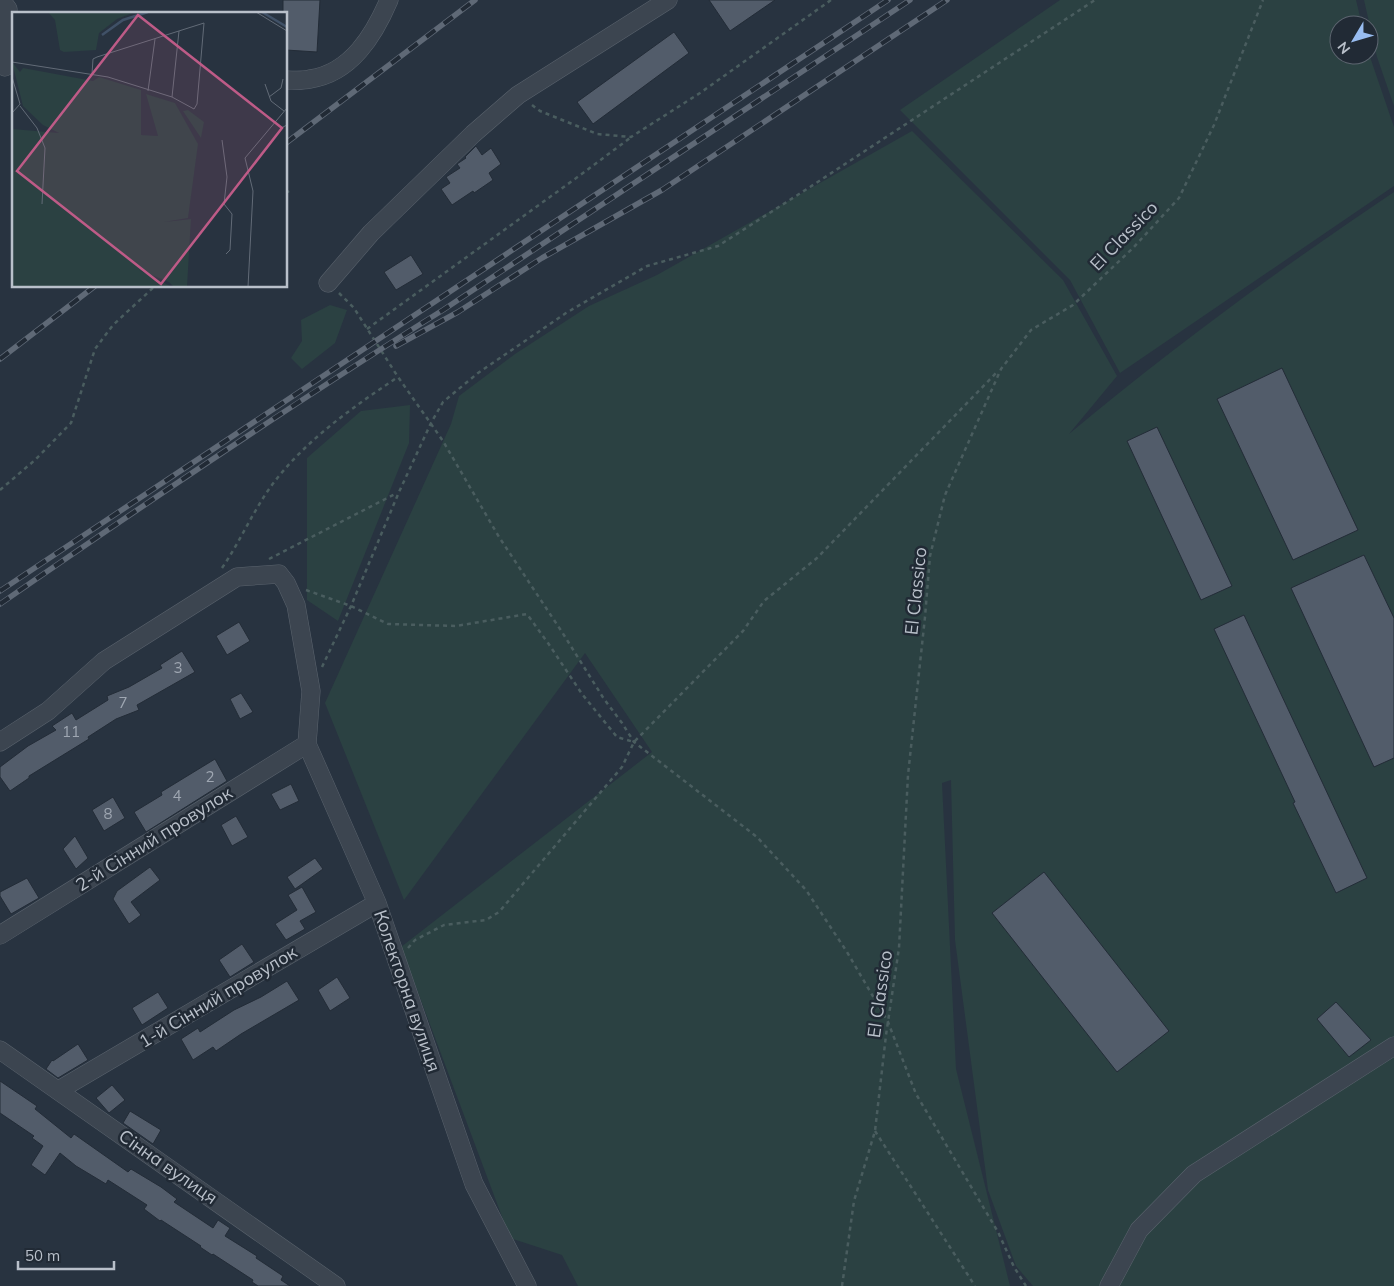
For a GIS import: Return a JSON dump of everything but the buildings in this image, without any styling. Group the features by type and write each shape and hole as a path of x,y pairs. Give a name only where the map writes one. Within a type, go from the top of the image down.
{"street":[{"path":"288,80 310,80 327,75 342,67 358,53 380,21 389,0"},
{"path":"328,283 371,233 473,134 518,95 668,0"},
{"path":"6,67 7,3"},
{"path":"0,742 48,711 104,660 237,576 279,574 286,583"},
{"name":"Колекторна вулиця","path":"286,583 296,605 311,691 307,744 377,903 474,1184 527,1286"},
{"name":"2-й Сінний провулок","path":"0,935 307,744"},
{"name":"1-й Сінний провулок","path":"60,1090 377,903"},
{"path":"1109,1286 1139,1230 1194,1174 1394,1046"},
{"name":"Сінна вулиця","path":"0,1050 60,1090 336,1286"}],"path":[{"path":"367,329 631,137 700,93 831,0"},
{"path":"311,691 351,606 399,492 431,423 443,402 478,373 566,312 647,266 718,246 810,188 1095,0"},
{"name":"El Classico","path":"842,1286 854,1201 875,1131 899,948 908,775 930,556 945,495 1001,369 1031,330 1073,305 1133,248 1179,198 1214,125 1263,0"},
{"path":"518,95 540,111 597,134 631,137"},
{"path":"328,283 354,308 398,377 443,440 498,537 634,742 757,837 806,890 847,952 888,1022 916,1094 998,1232 1014,1267 1026,1286"},
{"path":"0,490 35,460 71,423 95,350 113,325 153,288"},
{"path":"396,960 415,940 444,925 486,920 499,912 622,767 634,742 743,631 764,601 818,558 1001,369"},
{"path":"219,572 236,548 267,492 299,453 344,415 398,377"},
{"path":"262,562 399,492"},
{"path":"286,583 351,606 388,624 456,626 527,614 582,694 617,737 634,742"},
{"path":"875,1131 975,1286"}],"green space":[{"path":"1060,0 1356,0 1360,15 1329,15 1329,65 1373,65 1394,127 1394,186 1120,373 1070,280 900,110"},
{"path":"1364,0 1394,0 1394,106 1379,63 1379,15 1367,15"},
{"path":"912,131 1063,280 1117,376 1069,434 1228,308 1394,192 1394,1286 1033,1286 1016,1266 988,1190 955,940 951,780 942,783 956,1069 1010,1286 578,1286 562,1255 510,1238 401,947 652,752 585,653 404,900 325,703 451,424 459,396 515,354 589,306 657,275"},
{"path":"330,305 347,310 335,343 302,369 291,358 302,341 301,320"},
{"path":"410,405 409,443 338,621 307,600 307,458 361,411"}],"railway":[{"path":"288,141 475,0"},
{"path":"0,591 888,0"},
{"path":"0,604 220,454 443,310 910,0"},
{"path":"396,346 458,312 542,258 662,190 947,0"},
{"path":"0,359 92,288"}]}
